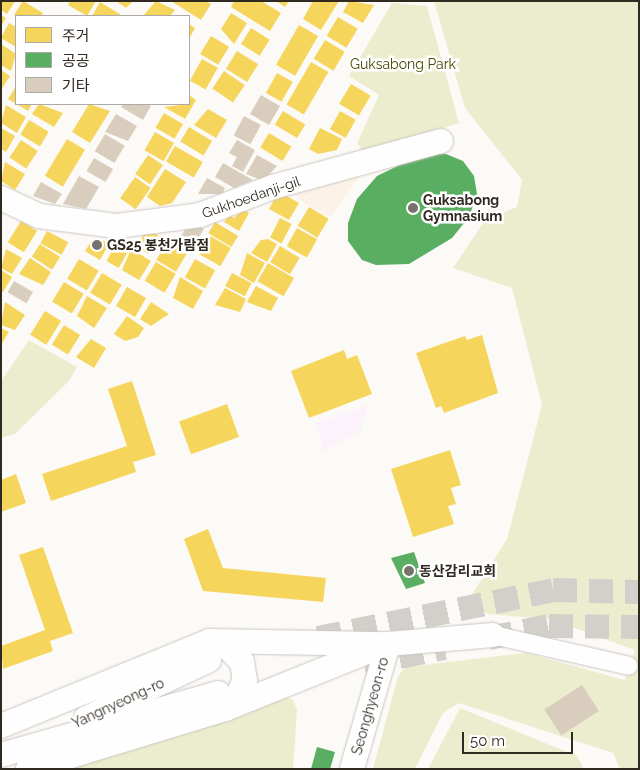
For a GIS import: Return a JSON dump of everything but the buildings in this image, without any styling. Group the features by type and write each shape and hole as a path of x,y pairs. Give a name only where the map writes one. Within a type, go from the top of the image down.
{"main road":[{"name":"Gukhoedanji-gil","path":"1,198 39,216 117,226 200,215 273,187 441,141"},
{"path":"209,650 388,644 494,635"},
{"path":"1,726 224,644 242,662 245,680 226,698"},
{"path":"28,757 226,698 388,644"},
{"name":"Seonghyeon-ro","path":"352,769 388,644"},
{"name":"Yangnyeong-ro","path":"1,755 28,757 209,650"}],"street":[{"path":"494,635 628,666"}],"shaded area":[{"path":"355,173 361,175 331,217 297,199 296,191"},
{"path":"368,405 360,432 324,451 315,423"}],"green space":[{"path":"434,1 639,1 639,769 620,769 613,753 459,703 443,713 415,769 373,769 398,676 406,667 526,653 625,680 635,650 550,619 487,614 474,606 471,596 507,539 542,405 512,288 453,268 486,219 517,207 522,180 465,108"},
{"name":"Guksabong Park","path":"392,3 427,6 459,123 364,152 357,143 379,95 349,76"},
{"path":"29,340 77,367 69,381 15,434 1,438 1,381"},
{"path":"283,696 293,700 297,710 293,769 67,769"},
{"path":"460,708 577,756 584,769 428,769"}],"tunnel":[{"path":"318,638 553,590 639,592"},
{"path":"489,638 549,626 639,627"},
{"path":"364,664 444,648"}],"place":[{"name":"Guksabong Gymnasium","path":"413,208"},
{"name":"GS25 봉천가람점","path":"97,245"},
{"name":"동산감리교회","path":"409,571"}]}
